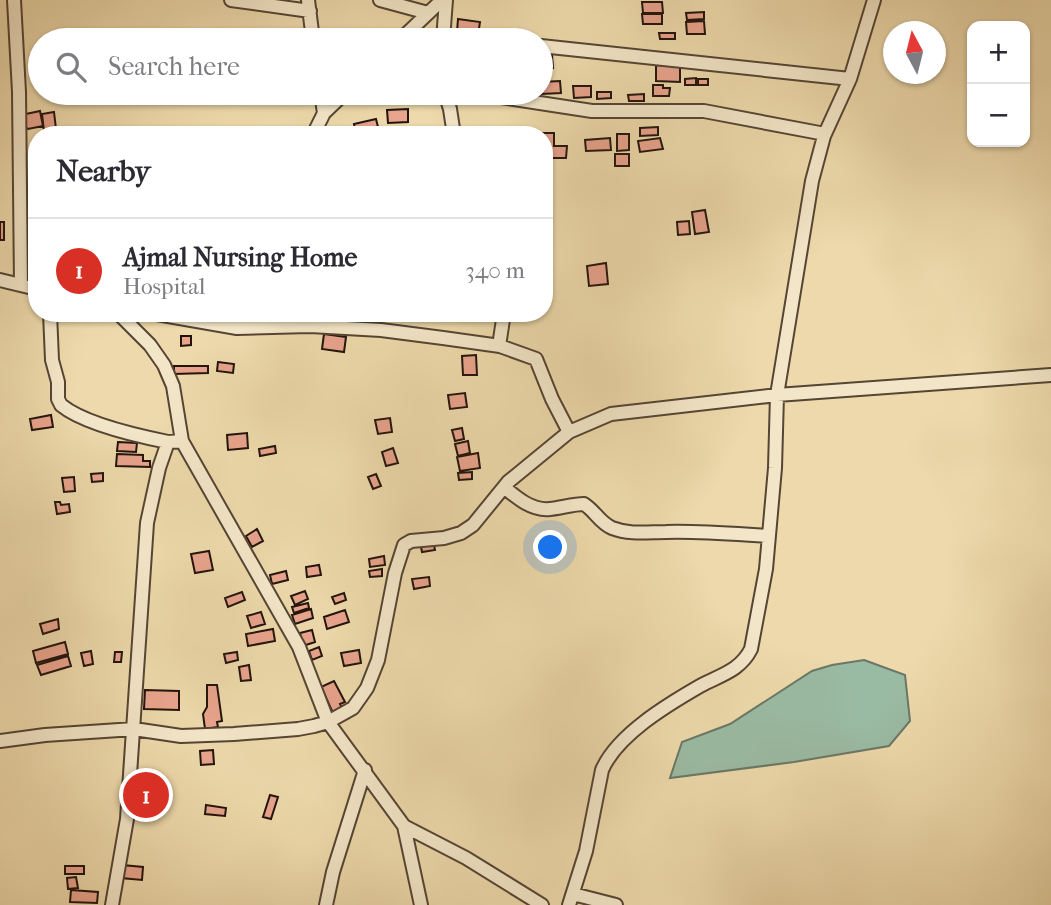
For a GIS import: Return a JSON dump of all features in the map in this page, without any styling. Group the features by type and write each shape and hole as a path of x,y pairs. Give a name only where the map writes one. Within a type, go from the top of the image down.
{"street":[{"path":"14,0 19,92 21,285"},
{"path":"231,0 309,6 312,28"},
{"path":"380,0 428,13"},
{"path":"412,28 444,0"},
{"path":"443,28 444,0"},
{"path":"616,905 571,899 586,851 602,770 607,758 619,744 667,705 737,668 751,649 766,569 775,468 777,395 812,181 825,134 849,79 874,0"},
{"path":"553,47 849,79"},
{"path":"323,105 324,113"},
{"path":"318,126 324,113 332,105"},
{"path":"449,105 453,126"},
{"path":"553,105 592,111 705,111 825,134"},
{"path":"0,280 28,287"},
{"path":"50,322 52,360 61,405 113,428 175,442"},
{"path":"127,322 150,345 164,365 173,386 175,442 299,647 328,722 404,826 421,905"},
{"path":"203,322 237,328 310,326 381,330 499,346 536,359 569,432"},
{"path":"499,346 503,322"},
{"path":"0,741 134,729 181,736 234,734 298,729 328,722 353,708 367,688 378,660 395,573 404,545 411,541 444,538 461,533 473,524 508,482 569,432 611,414 777,395 1051,375"},
{"path":"112,905 127,819 148,523 159,468 175,442"},
{"path":"504,487 527,504 546,510 584,504 602,522 621,531 640,534 666,532 769,536"},
{"path":"326,905 333,872 365,771"},
{"path":"404,826 466,858 542,905"}],"shaded area":[{"path":"864,660 905,675 910,721 889,746 670,778 682,742 730,724 812,671"}],"building":[{"path":"642,2 662,2 663,13 643,13"},
{"path":"704,12 704,19 687,20 686,13"},
{"path":"642,14 662,14 662,24 643,24"},
{"path":"458,19 480,22 479,28 457,28"},
{"path":"704,21 705,34 687,34 686,22"},
{"path":"659,33 675,33 675,39 660,39"},
{"path":"656,65 680,66 680,82 656,81"},
{"path":"696,78 696,85 685,85 685,79"},
{"path":"698,79 708,79 708,85 698,85"},
{"path":"553,81 560,81 561,93 553,93"},
{"path":"653,85 670,88 669,96 653,96"},
{"path":"573,86 591,86 591,97 574,98"},
{"path":"597,92 611,92 611,98 597,99"},
{"path":"644,94 644,101 629,101 628,95"},
{"path":"408,109 408,122 388,123 387,110"},
{"path":"40,111 43,126 28,126 28,129 23,125 21,115"},
{"path":"54,112 56,126 43,126 42,114"},
{"path":"376,119 378,126 354,126"},
{"path":"658,127 658,135 640,136 640,128"},
{"path":"553,133 554,146 567,146 566,158 553,158"},
{"path":"617,134 629,134 629,150 617,151"},
{"path":"610,138 611,150 586,151 585,140"},
{"path":"660,138 663,149 640,152 638,141"},
{"path":"615,154 629,154 629,166 615,166"},
{"path":"705,210 709,232 695,234 692,212"},
{"path":"689,221 690,234 678,235 677,222"},
{"path":"0,222 4,222 4,240 0,240"},
{"path":"606,263 608,284 589,286 587,266"},
{"path":"324,334 346,337 344,352 322,349"},
{"path":"181,336 191,336 191,345 181,346"},
{"path":"476,355 477,375 463,375 462,356"},
{"path":"218,362 234,364 233,373 217,371"},
{"path":"174,366 208,366 208,373 174,374"},
{"path":"465,393 467,407 450,409 448,395"},
{"path":"51,415 53,427 32,430 30,419"},
{"path":"390,418 392,432 378,434 375,420"},
{"path":"462,428 464,439 455,441 452,430"},
{"path":"247,433 248,448 228,450 227,435"},
{"path":"468,441 470,453 458,456 455,444"},
{"path":"118,442 137,443 136,452 117,451"},
{"path":"275,446 276,453 260,456 259,449"},
{"path":"393,448 398,463 386,466 382,452"},
{"path":"478,453 480,468 460,471 457,457"},
{"path":"117,454 143,455 143,461 150,461 150,467 116,466"},
{"path":"472,472 472,479 459,480 458,473"},
{"path":"103,473 103,481 92,482 91,474"},
{"path":"376,474 381,486 373,489 368,477"},
{"path":"74,477 75,491 64,492 62,478"},
{"path":"55,502 60,502 61,505 69,504 70,512 57,514"},
{"path":"257,529 263,541 252,547 246,536"},
{"path":"433,540 435,550 422,552 420,542"},
{"path":"209,551 213,570 195,573 191,554"},
{"path":"384,556 385,565 370,567 369,559"},
{"path":"319,565 321,575 307,577 306,567"},
{"path":"382,569 382,576 370,577 369,571"},
{"path":"286,571 288,580 272,584 270,575"},
{"path":"429,577 430,586 414,589 412,579"},
{"path":"305,591 308,599 295,605 291,596"},
{"path":"242,592 245,600 228,607 225,598"},
{"path":"344,593 346,600 335,604 332,597"},
{"path":"308,603 309,608 294,613 292,607"},
{"path":"311,609 313,618 295,624 292,615"},
{"path":"345,610 349,622 327,629 324,617"},
{"path":"261,612 265,624 251,628 247,616"},
{"path":"58,619 59,629 43,634 40,624"},
{"path":"273,629 275,641 248,646 246,634"},
{"path":"312,630 315,642 303,646 300,633"},
{"path":"65,642 68,654 36,663 33,651"},
{"path":"319,647 322,656 312,660 309,651"},
{"path":"359,650 361,663 344,666 341,653"},
{"path":"91,651 93,664 84,666 81,653"},
{"path":"115,652 122,652 121,662 114,662"},
{"path":"237,652 238,660 226,663 224,654"},
{"path":"68,656 71,666 41,675 37,665"},
{"path":"249,665 251,680 241,681 239,667"},
{"path":"334,681 345,702 340,704 343,709 333,713 321,687"},
{"path":"207,685 217,685 222,721 217,722 218,727 205,729 203,714 207,707"},
{"path":"145,690 179,691 179,710 144,709"},
{"path":"213,750 214,764 201,765 200,751"},
{"path":"141,780 156,780 155,797 141,797"},
{"path":"270,795 278,797 271,819 263,817"},
{"path":"206,805 226,808 225,816 205,814"},
{"path":"122,865 143,867 142,880 121,878"},
{"path":"65,866 84,866 84,874 65,874"},
{"path":"76,877 78,888 68,889 67,878"},
{"path":"71,890 98,892 97,903 70,902"}],"place":[{"name":"Ajmal Nursing Home","path":"146,795"}]}
